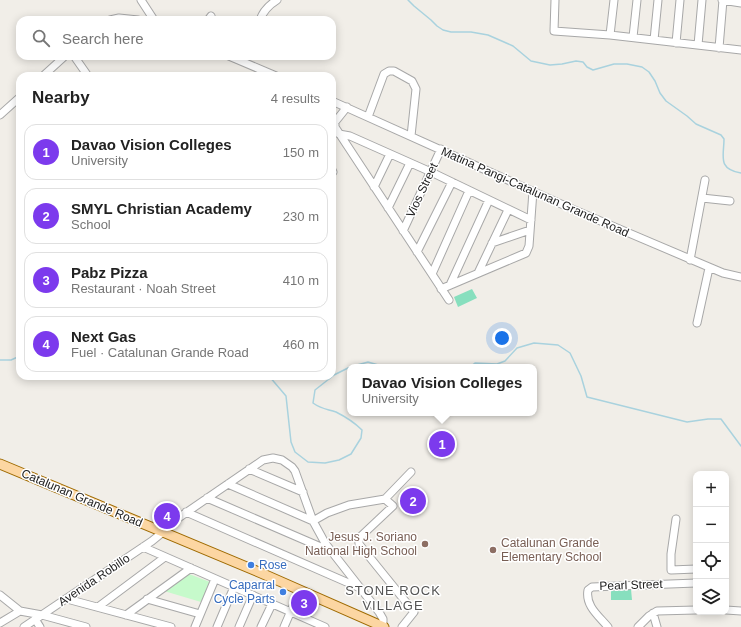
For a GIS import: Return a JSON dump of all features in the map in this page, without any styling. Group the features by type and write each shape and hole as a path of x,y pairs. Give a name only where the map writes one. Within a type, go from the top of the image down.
{"main road":[{"name":"Catalunan Grande Road","path":"0,464 300,590 383,627"}],"street":[{"path":"141,0 151,16"},
{"path":"261,16 263,11 277,0"},
{"path":"556,0 554,31 632,37 741,50"},
{"path":"610,35 614,0"},
{"path":"632,37 637,0"},
{"path":"654,40 658,0"},
{"path":"676,43 680,0"},
{"path":"698,45 702,0"},
{"path":"719,48 722,0 741,3"},
{"path":"47,72 61,60"},
{"path":"77,60 85,72"},
{"path":"249,60 269,72"},
{"path":"368,116 384,74 389,71 394,71 412,81 416,89 411,136"},
{"path":"0,115 16,101"},
{"name":"Matina Pangi-Catalunan Grande Road","path":"336,103 690,260 723,273 741,277"},
{"path":"336,120 347,107"},
{"path":"336,129 449,300"},
{"path":"339,134 350,136 431,172 531,220"},
{"name":"Vios Street","path":"403,231 441,150"},
{"path":"374,187 390,154"},
{"path":"388,208 410,163"},
{"path":"690,260 705,180"},
{"path":"418,252 452,182"},
{"path":"432,274 469,191"},
{"path":"441,288 523,255 528,251 533,191"},
{"path":"702,198 730,201"},
{"path":"450,285 489,200"},
{"path":"478,274 508,210"},
{"path":"492,243 530,230"},
{"path":"697,323 709,268"},
{"name":"Avenida Robillo","path":"24,627 143,547 186,512 249,469 268,458 278,458 292,467 295,471 313,520 331,552 382,616 383,627"},
{"path":"249,469 302,492"},
{"path":"228,484 313,520 349,504 386,499 411,472"},
{"path":"207,498 331,552"},
{"path":"386,499 393,506 360,538 359,544 414,612 402,627"},
{"path":"186,512 362,589"},
{"path":"676,519 671,554 671,570 693,569"},
{"path":"143,547 325,627"},
{"path":"98,607 165,557"},
{"path":"126,615 191,568"},
{"path":"194,627 215,579"},
{"name":"Pearl Street","path":"608,627 589,604 587,595 588,590 592,587 693,583"},
{"path":"216,627 234,587"},
{"path":"284,627 300,590"},
{"path":"0,595 20,611 42,615 86,627"},
{"path":"239,627 253,595"},
{"path":"67,599 171,627"},
{"path":"147,599 200,614"},
{"path":"261,627 272,604"},
{"path":"638,627 653,614 662,610 693,610"},
{"path":"729,610 741,611"},
{"path":"0,623 20,611"},
{"path":"653,614 657,627"},
{"path":"35,619 40,627"}],"green space":[{"path":"472,289 477,298 458,307 454,297"},
{"path":"189,574 210,582 201,602 164,591"},
{"path":"611,589 631,589 632,600 611,600"}],"waterway":[{"path":"408,0 443,30 488,35 513,46 531,61 550,65 576,61 583,62 587,67 593,70 614,64 627,64 642,67 649,72 666,101 696,124 721,135 724,139 723,156 725,165 733,171 741,173"},
{"path":"497,364 505,361 517,348 534,343 558,345 570,353 581,376 587,397 687,422 721,419 741,446"},
{"path":"0,360 11,360 16,358"},
{"path":"361,364 368,362 375,364"},
{"path":"474,364 497,364"},
{"path":"336,374 347,368"},
{"path":"272,380 286,396 291,442 295,452 308,462 325,463 339,460 351,454 361,438 362,430 340,414 321,408 313,403 315,390 328,380"}],"place":[{"name":"Davao Vision Colleges","path":"442,444"},
{"name":"SMYL Christian Academy","path":"413,501"},
{"name":"Next Gas","path":"167,516"},
{"name":"Jesus J. Soriano National High School","path":"425,544"},
{"name":"Catalunan Grande Elementary School","path":"493,550"},
{"name":"Rose","path":"251,565"},
{"name":"Caparral Cycle Parts","path":"283,592"},
{"name":"Pabz Pizza","path":"304,603"}],"district":[{"name":"STONE ROCK VILLAGE","path":"393,598"}]}
